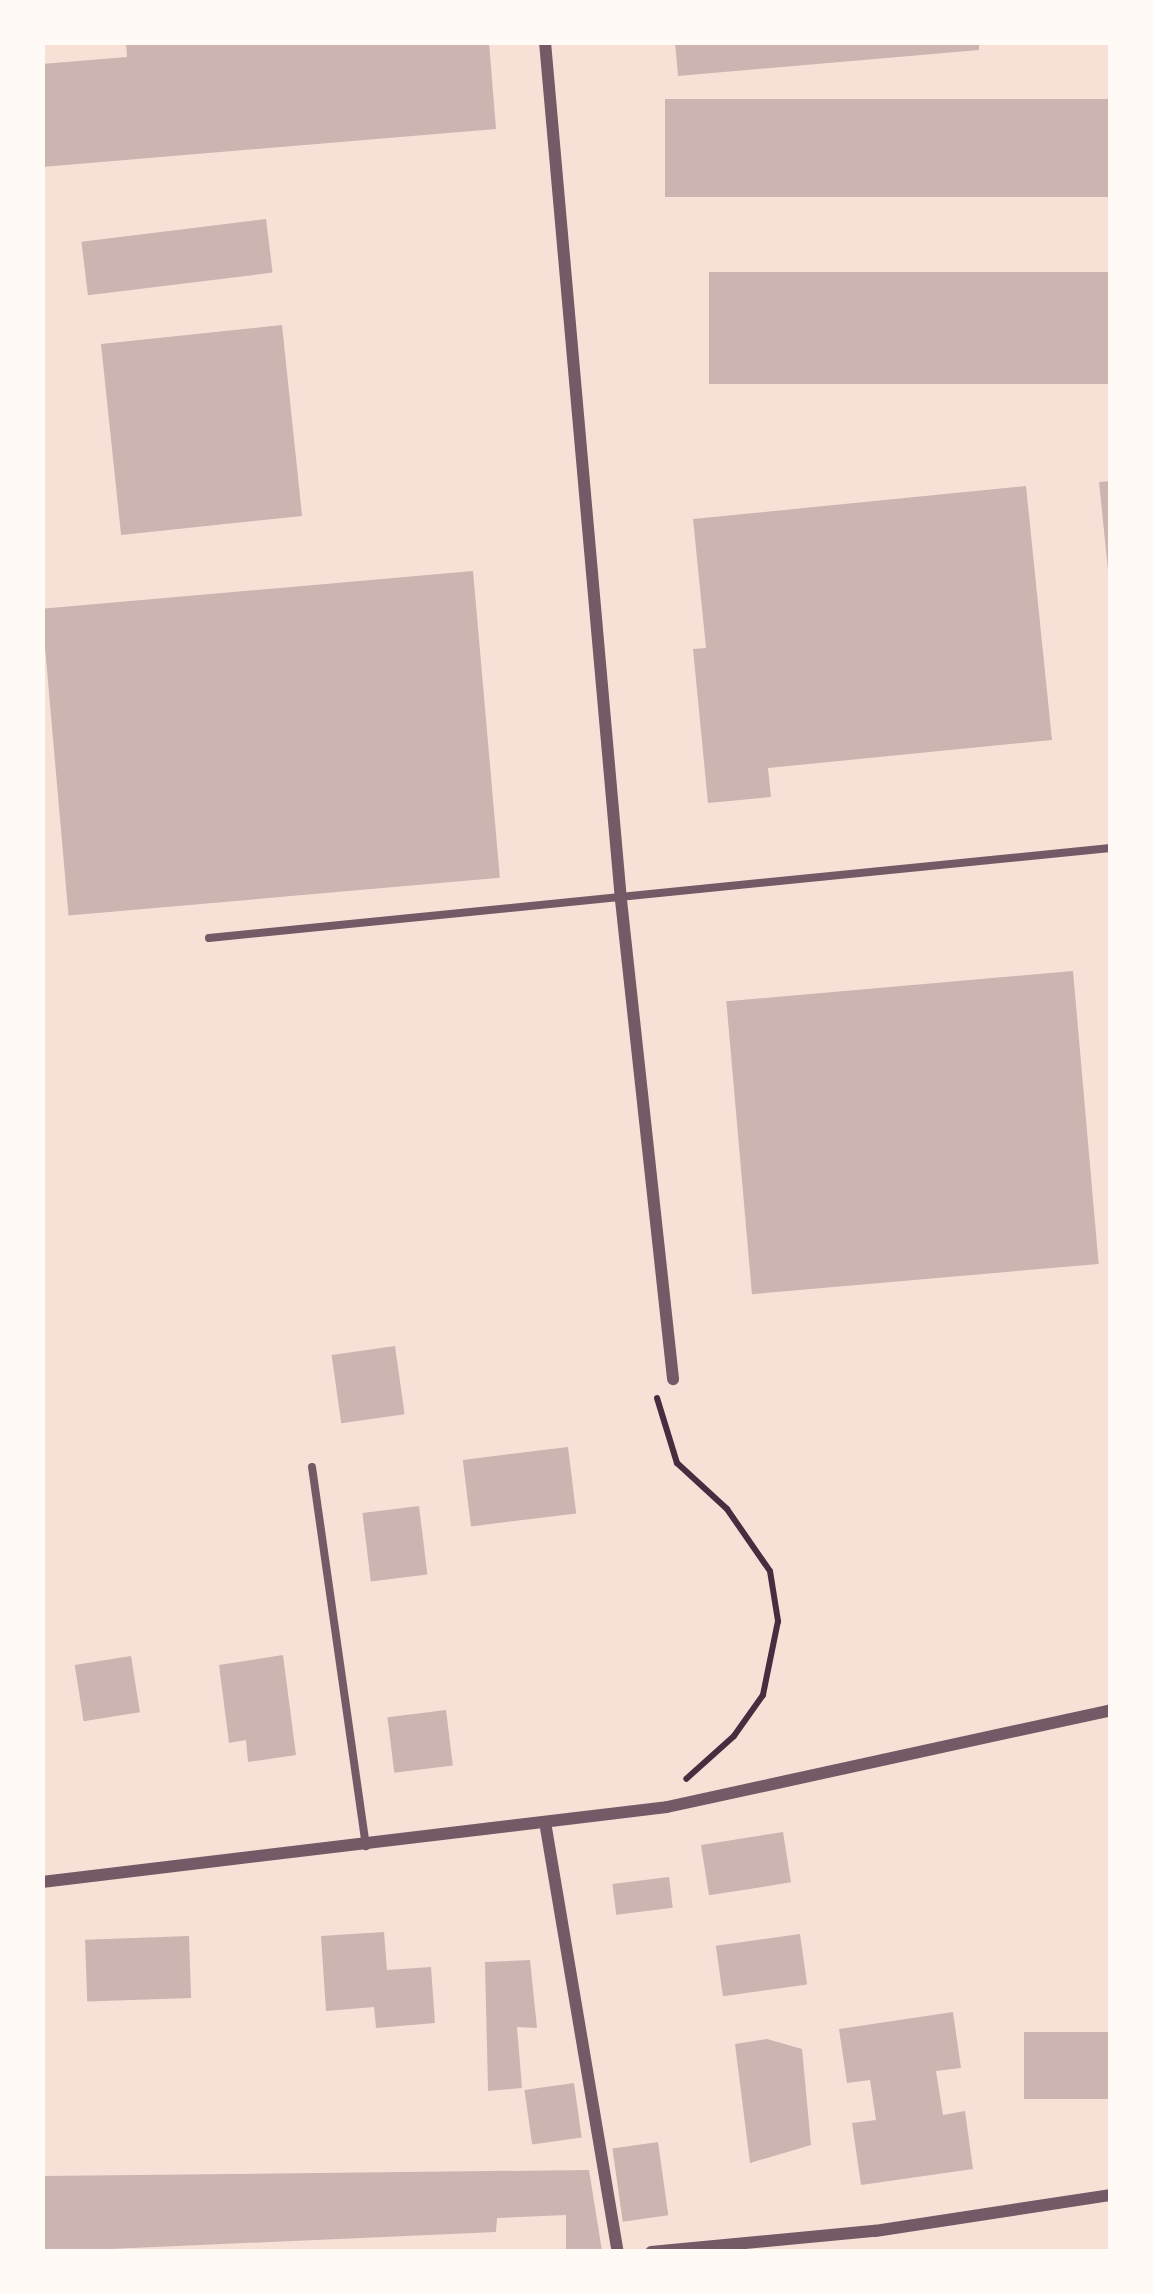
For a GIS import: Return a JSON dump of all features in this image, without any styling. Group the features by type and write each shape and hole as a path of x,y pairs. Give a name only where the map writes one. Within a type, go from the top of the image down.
{"street":[{"path":"545,42 621,900 673,1379"},
{"path":"42,1882 366,1847 667,1807 1111,1710"},
{"path":"545,1822 618,2252"},
{"path":"651,2252 875,2231 1111,2195"}],"lane":[{"path":"209,938 1111,848"},
{"path":"312,1468 366,1847"}],"path":[{"path":"667,1807 764,1694 778,1621 770,1570 755,1545 727,1509 687,1478 668,1445 657,1387 671,1359"}],"building":[{"path":"126,42 489,42 496,129 42,167 42,64 127,57"},
{"path":"675,42 979,42 979,50 678,76"},
{"path":"665,99 1111,99 1111,197 665,197"},
{"path":"266,219 273,273 88,295 81,242"},
{"path":"709,272 1111,272 1111,384 709,384"},
{"path":"282,325 302,516 121,535 101,344"},
{"path":"1111,481 1111,569 1108,570 1099,482"},
{"path":"1026,486 1052,740 768,768 771,797 708,803 693,649 706,648 693,519"},
{"path":"473,571 500,878 68,916 42,609"},
{"path":"1073,971 1099,1264 752,1294 726,1001"},
{"path":"395,1346 405,1414 341,1423 332,1355"},
{"path":"568,1447 576,1514 471,1526 463,1460"},
{"path":"419,1506 427,1574 371,1581 362,1513"},
{"path":"283,1655 296,1755 248,1762 246,1740 229,1743 219,1665"},
{"path":"131,1656 140,1712 84,1721 75,1665"},
{"path":"446,1710 453,1766 394,1773 387,1717"},
{"path":"783,1832 791,1882 709,1895 701,1845"},
{"path":"669,1877 673,1908 616,1915 612,1884"},
{"path":"384,1932 387,1970 431,1967 435,2023 376,2028 374,2007 326,2011 321,1936"},
{"path":"800,1934 807,1985 723,1996 716,1946"},
{"path":"189,1936 191,1998 87,2002 85,1940"},
{"path":"530,1960 537,2028 517,2027 522,2088 488,2091 485,1962"},
{"path":"953,2012 961,2068 936,2071 943,2115 965,2111 973,2169 861,2185 852,2123 876,2120 870,2080 847,2083 839,2029"},
{"path":"1024,2032 1111,2032 1111,2099 1024,2099"},
{"path":"767,2039 802,2049 811,2145 750,2163 735,2044"},
{"path":"574,2083 582,2137 532,2144 524,2090"},
{"path":"658,2142 668,2215 623,2222 612,2148"},
{"path":"589,2170 602,2251 566,2252 566,2215 497,2218 496,2232 42,2252 42,2176"}]}
